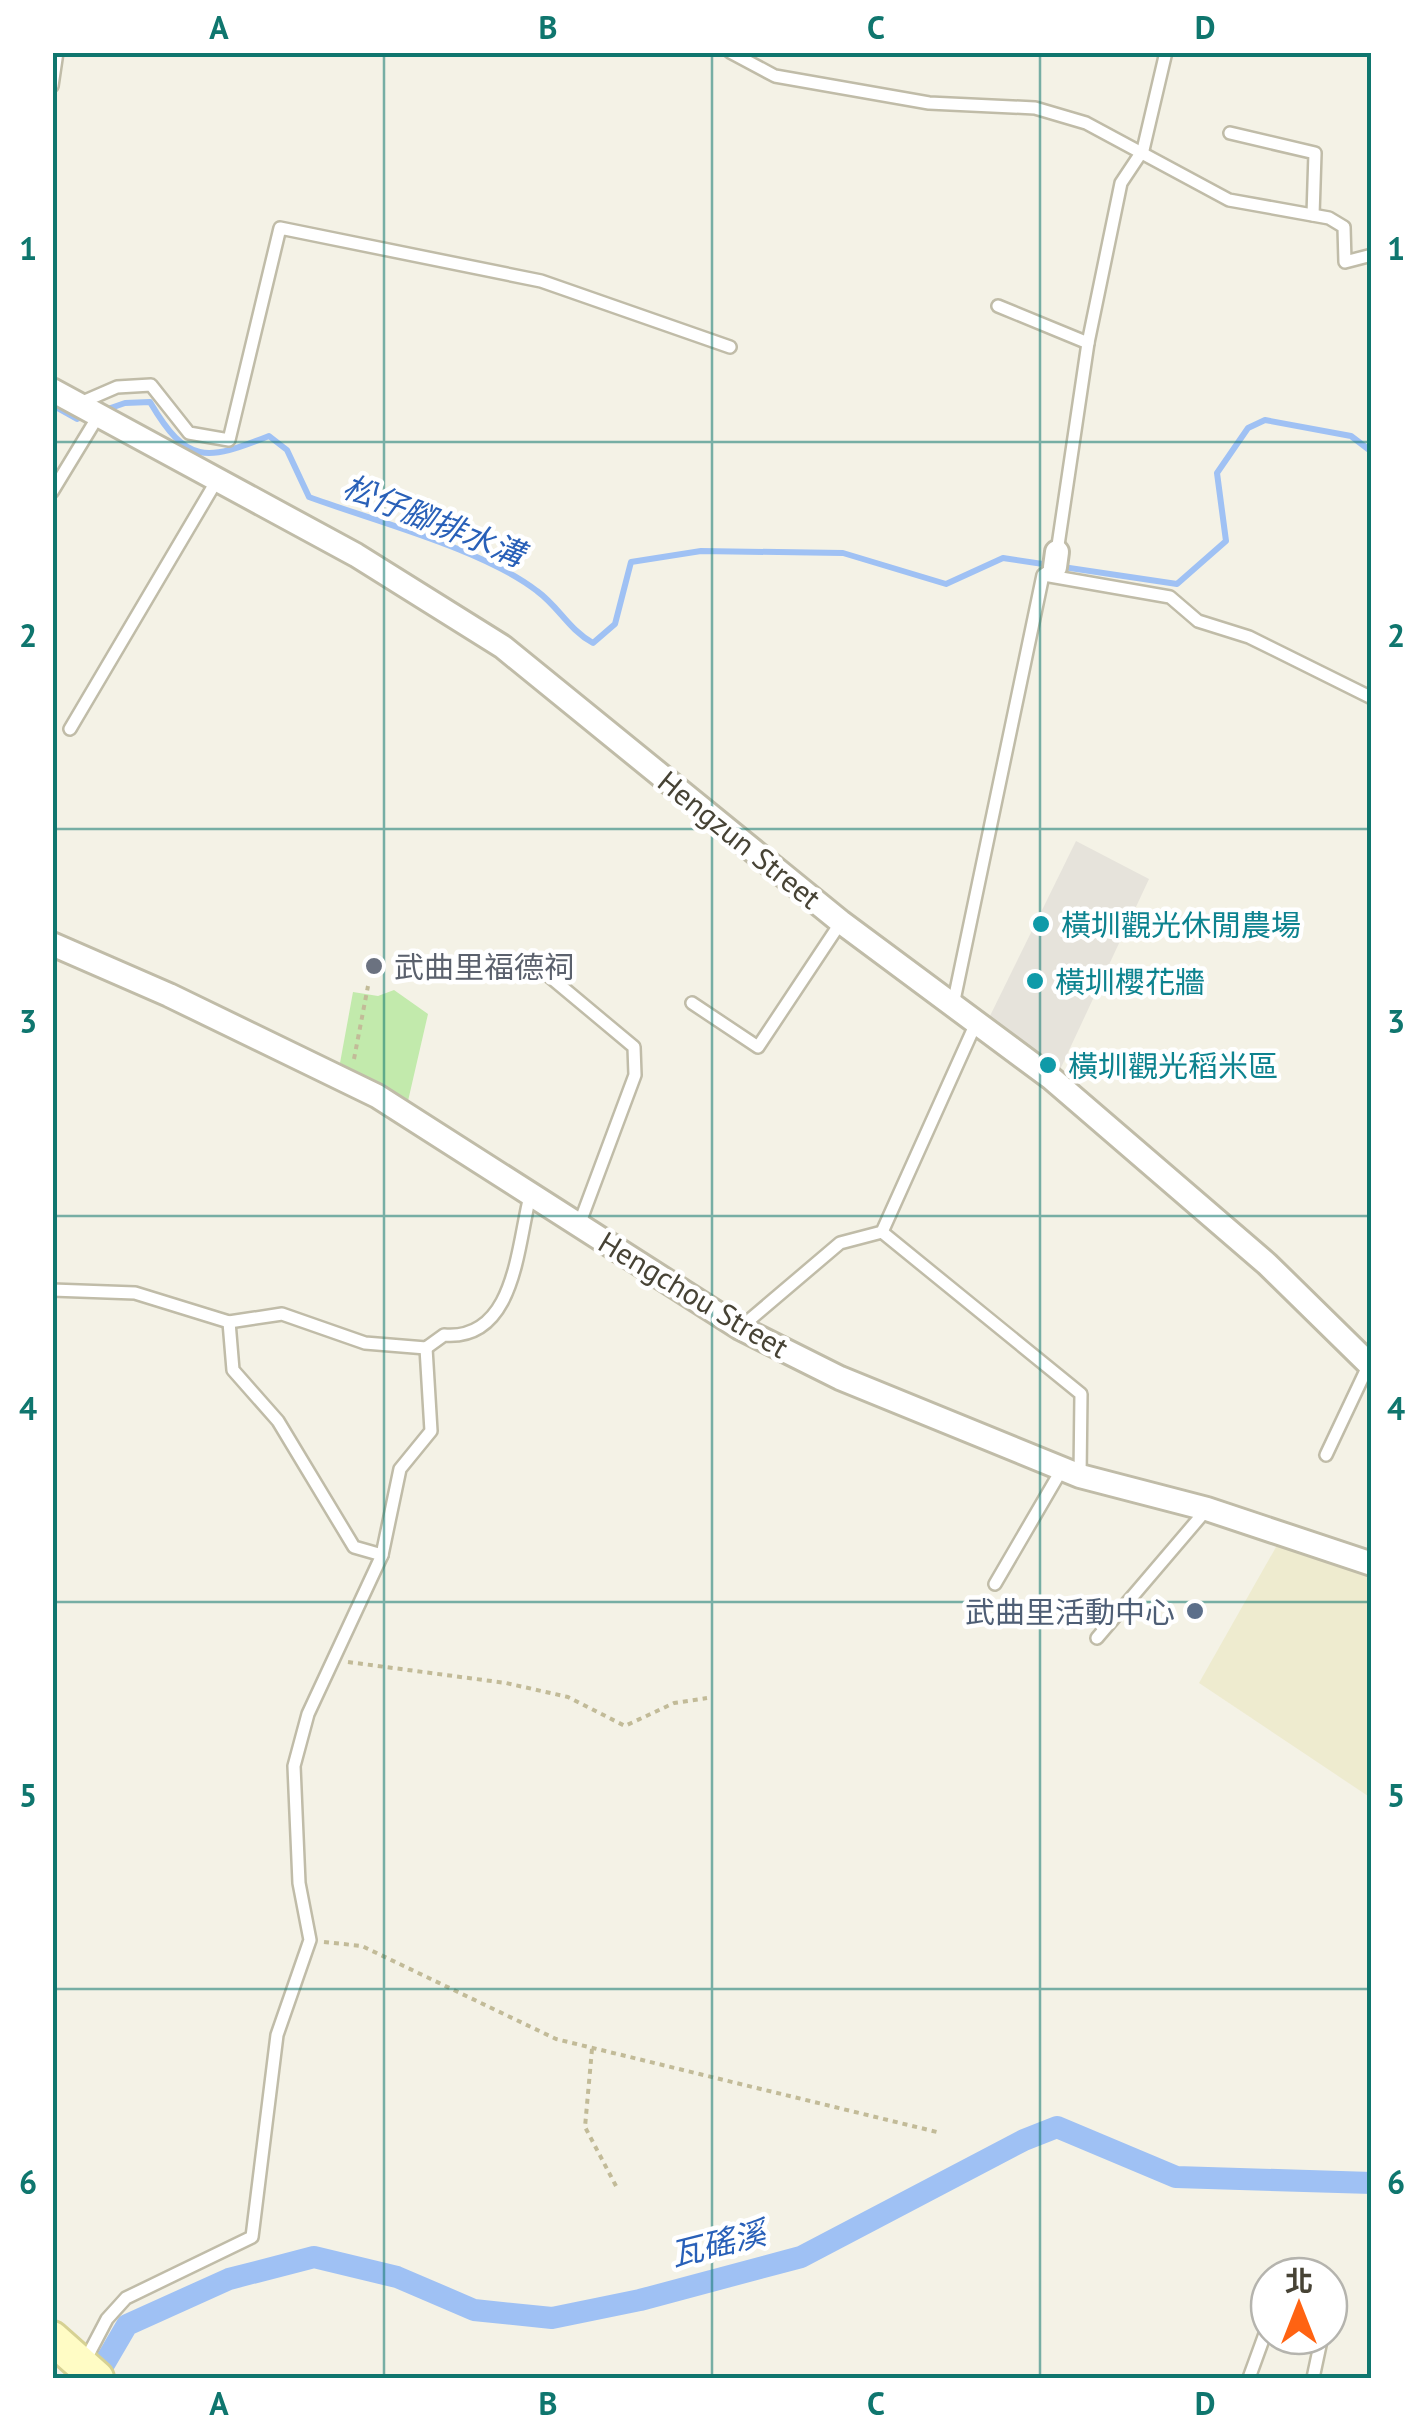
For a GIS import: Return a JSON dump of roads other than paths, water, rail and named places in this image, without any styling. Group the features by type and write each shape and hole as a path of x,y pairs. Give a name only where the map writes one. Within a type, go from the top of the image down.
{"main road":[{"path":"52,2338 85,2374"}],"street":[{"name":"Hengzun Street","path":"52,390 97,418 356,555 503,648 841,922 1050,1078 1267,1264 1370,1365"},
{"name":"Hengchou Street","path":"52,944 169,994 376,1096 740,1328 840,1378 1071,1473 1207,1509 1372,1564"}],"lane":[{"path":"52,86 57,52"},
{"path":"730,52 775,76 930,103 1035,108 1086,123 1143,150 1180,176 1229,200 1313,215 1344,227 1345,262 1372,255"},
{"path":"953,1006 1052,564 1088,343 1121,182 1143,150 1166,52"},
{"path":"1230,134 1314,153 1313,215"},
{"path":"76,405 117,387 151,385 190,433 228,440 280,228 541,281 730,347"},
{"path":"998,306 1088,343"},
{"path":"52,492 97,418"},
{"path":"70,729 217,480"},
{"path":"1052,564 1170,597 1198,621 1249,636 1372,698"},
{"path":"692,1003 758,1048 841,922"},
{"path":"537,966 634,1047 635,1075 580,1225"},
{"path":"882,1232 976,1023"},
{"path":"52,1290 135,1293 229,1322 282,1314 365,1343 426,1348 444,1334 461,1336 487,1326 501,1309 530,1196"},
{"path":"740,1328 840,1242 882,1232"},
{"path":"882,1232 1081,1394 1071,1473 995,1584"},
{"path":"229,1322 233,1370 278,1421 354,1547 382,1556"},
{"path":"85,2374 107,2320 126,2298 252,2237 277,2035 310,1940 299,1883 294,1766 308,1714 382,1556 400,1469 432,1431 426,1348"},
{"path":"1326,1454 1370,1365"},
{"path":"1097,1638 1207,1509"}],"waterway":[{"name":"松仔腳排水溝","path":"102,411 125,403 150,402 175,437 200,452 229,450 269,436 287,450 309,497 488,562 537,591 593,643 615,624 631,562 701,551 843,553 946,584 1003,558 1177,584 1226,541 1217,473 1248,428 1265,420 1351,436 1372,452"},
{"name":"松仔腳排水溝","path":"52,405 77,419 85,416"},
{"name":"瓦磘溪","path":"96,2378 127,2325 229,2279 314,2257 397,2277 474,2310 552,2318 640,2300 801,2257 1024,2140 1057,2127 1176,2177 1372,2183"}],"place":[{"name":"橫圳觀光休閒農場","path":"1041,924"},
{"name":"武曲里福德祠","path":"374,966"},
{"name":"橫圳櫻花牆","path":"1035,981"},
{"name":"橫圳觀光稻米區","path":"1048,1065"},
{"name":"武曲里活動中心","path":"1195,1611"}]}
